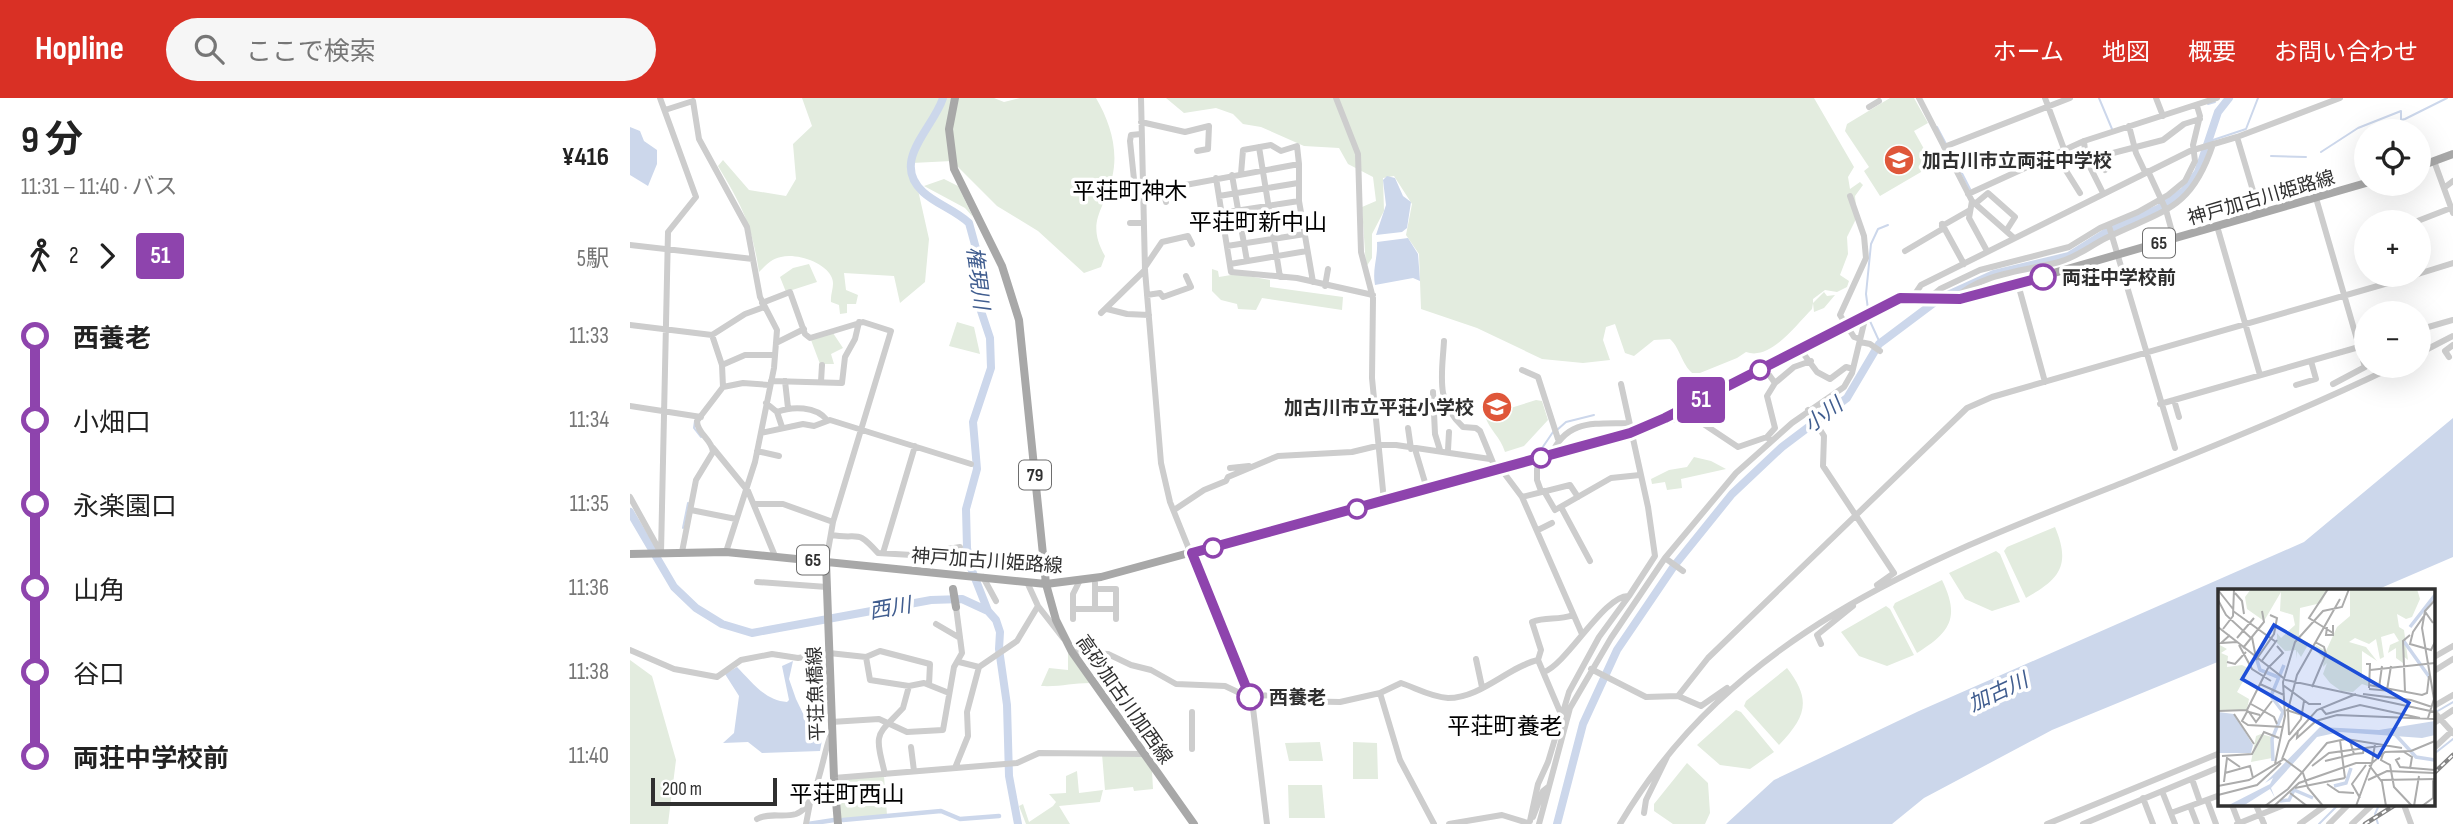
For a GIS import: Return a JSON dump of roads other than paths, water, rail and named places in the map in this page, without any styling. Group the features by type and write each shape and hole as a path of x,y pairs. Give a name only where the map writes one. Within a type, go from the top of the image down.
{"main road":[{"name":"高砂加古川加西線","path":"955,98 949,130 954,169 1002,266 1018,311 1046,584 1063,638 1194,824"},
{"path":"2431,162 2453,154"},
{"name":"神戸加古川姫路線","path":"630,554 726,552 1046,584 1079,582 1630,433 1695,403 1900,298 1952,299 2018,284 2354,187"},
{"name":"平荘魚橋線","path":"826,562 831,722 838,824"},
{"path":"953,590 956,606"}],"street":[{"path":"660,98 696,197 669,228 660,553"},
{"path":"1336,98 1358,154 1362,259 1373,295 1372,378 1384,501"},
{"path":"1919,98 1972,199 2014,238"},
{"path":"2045,98 2064,149"},
{"path":"1944,147 2070,98"},
{"path":"2156,98 2163,116"},
{"path":"1972,199 2064,149 2197,107 2217,98"},
{"path":"1913,297 1917,288 2147,171 2197,149 2237,137 2340,98"},
{"path":"1869,107 1880,99"},
{"path":"665,110 693,100 699,139 737,203 747,227 763,305 775,324 775,355 761,433 726,552"},
{"path":"1141,101 1145,268 1161,463 1174,510 1250,697 1257,726 1267,824"},
{"path":"1929,298 1940,289 1980,270 2069,247 2100,228 2161,199 2185,181 2196,161 2200,119 2197,107"},
{"path":"2113,153 2162,140 2184,124 2200,119"},
{"path":"1141,122 1185,132 1209,126 1208,149 1197,150"},
{"path":"2129,128 2134,148 2166,210 2174,239"},
{"path":"1141,134 1131,135 1130,141 1135,189 1142,193 1299,164"},
{"path":"2237,137 2260,214"},
{"path":"2085,142 2088,157 2103,193"},
{"path":"1952,299 1990,279 2079,255 2112,235 2166,210 2199,182 2213,144"},
{"path":"1241,174 1243,150 1271,145 1281,151 1297,146 1299,201 1313,282"},
{"path":"1259,147 1280,276"},
{"path":"1281,151 1283,167"},
{"path":"2055,153 2080,193"},
{"path":"2088,157 2098,159 2105,170"},
{"path":"2431,217 2452,211 2434,161"},
{"path":"1232,175 1247,261"},
{"path":"1216,178 1231,272 1280,276 1373,295"},
{"path":"2444,188 2453,181"},
{"path":"1219,196 1298,183"},
{"path":"1163,188 1166,202"},
{"path":"1972,199 1988,193 2015,217 2006,231"},
{"path":"1850,196 1864,236 1866,258 1840,312 1854,338 1880,351"},
{"path":"2316,198 2354,321"},
{"path":"1972,199 1969,218 1987,251"},
{"path":"1222,213 1299,201"},
{"path":"1905,251 1970,210"},
{"path":"1224,230 1302,217"},
{"path":"1130,223 1143,223"},
{"path":"1943,226 1964,264"},
{"path":"2109,226 2175,448"},
{"path":"2217,226 2260,375"},
{"path":"1227,247 1305,234"},
{"path":"1149,315 1104,311 1145,268 1162,242 1188,236 1192,244"},
{"path":"630,245 753,258"},
{"path":"1230,264 1307,251"},
{"path":"2048,253 2053,274"},
{"path":"2431,270 2453,263"},
{"path":"1325,286 1328,269"},
{"path":"1147,295 1160,293 1163,297 1191,287 1186,276"},
{"path":"2018,284 2045,382"},
{"path":"1678,696 1708,657 1967,408 1992,397 2147,355 2374,287"},
{"path":"630,325 712,335 745,314 790,292 810,338 859,322 891,331 833,522 826,562"},
{"path":"1539,824 1572,704 1591,669 1675,543 1736,472 1768,439 1841,390 1853,369 1866,315"},
{"path":"2431,326 2453,320"},
{"path":"723,387 785,381 842,383 845,357 855,339 859,322"},
{"path":"776,343 804,329"},
{"path":"712,335 712,344 722,365 723,387 696,425 746,488 775,556"},
{"path":"2431,347 2453,336"},
{"path":"1444,341 1443,400 1451,416 1463,427 1476,428 1480,432 1490,459 1522,497 1582,634"},
{"path":"2449,358 2445,351 2453,345"},
{"path":"1800,349 1821,375 1830,379 1846,367 1853,369"},
{"path":"2160,404 2354,349"},
{"path":"722,365 744,355 775,355"},
{"path":"1665,418 1702,423 1738,447 1768,439 1775,428 1767,396 1774,383 1794,367 1810,361"},
{"path":"2296,385 2316,379 2311,361"},
{"path":"821,382 822,365"},
{"path":"1764,368 1774,383"},
{"path":"1522,370 1538,377 1556,434 1551,455"},
{"path":"2333,384 2354,374"},
{"path":"1591,669 1646,697 1678,696 1701,706 1733,687 1794,640 1866,596 1965,546 2290,413 2368,378"},
{"path":"785,381 788,408"},
{"path":"1529,823 1538,784 1548,762 1562,710 1600,638 1653,561 1655,550 1621,384"},
{"path":"1694,385 1697,390 1693,400 1695,403"},
{"path":"1433,392 1435,434 1444,450"},
{"path":"2174,400 2179,417"},
{"path":"766,403 777,412 782,427"},
{"path":"630,406 701,417"},
{"path":"777,412 788,408 817,411 827,420 971,464"},
{"path":"1808,410 1821,427 1824,436 1823,466 1894,573 1817,635 1821,644"},
{"path":"761,433 803,424 814,426 827,420"},
{"path":"1556,434 1592,425 1629,423"},
{"path":"1592,425 1597,443"},
{"path":"1418,434 1408,432 1427,489"},
{"path":"1444,450 1449,432"},
{"path":"1174,510 1204,490 1278,456 1352,452 1396,445 1413,449 1444,450 1490,459"},
{"path":"883,553 915,446"},
{"path":"682,552 696,480 713,448"},
{"path":"757,451 779,456"},
{"path":"1537,459 1537,480 1554,510 1611,478 1640,475"},
{"path":"1230,468 1250,467"},
{"path":"1522,497 1570,485 1578,497"},
{"path":"630,497 660,553"},
{"path":"755,504 783,503 833,522"},
{"path":"1561,507 1590,561"},
{"path":"691,510 736,519"},
{"path":"1538,530 1552,523"},
{"path":"831,535 855,534 870,541 877,553 912,555 960,547"},
{"path":"1655,550 1675,543"},
{"path":"1665,558 1683,571"},
{"path":"952,574 953,590"},
{"path":"982,577 996,601"},
{"path":"758,582 827,587"},
{"path":"1027,582 1038,606 1063,638"},
{"path":"1073,619 1073,594 1079,582"},
{"path":"1095,608 1095,586 1116,589 1116,619"},
{"path":"1544,672 1558,664 1582,634 1619,598 1629,596"},
{"path":"831,722 879,719 907,732 943,730 954,667 959,662 960,638 956,606"},
{"path":"955,768 968,736 967,712 979,667 1010,645 1025,630 1038,606"},
{"path":"1073,609 1116,608"},
{"path":"1562,710 1554,704 1538,660 1541,650 1532,622 1545,617 1557,621 1573,615"},
{"path":"936,624 960,638"},
{"path":"2436,656 2453,646"},
{"path":"630,650 674,669 718,677 741,660 767,654 798,659 829,653 866,657 880,651 930,664 929,685"},
{"path":"1072,652 1108,654 1131,665 1151,670 1173,683 1225,686 1250,697 1280,695 1293,701 1323,703 1380,693 1401,683 1417,691 1447,698 1482,687 1538,660"},
{"path":"866,657 870,680 909,686 929,685 950,693"},
{"path":"1476,659 1482,687"},
{"path":"2436,670 2453,659"},
{"path":"959,662 979,667"},
{"path":"885,774 878,742 885,722 901,712 909,686"},
{"path":"1620,824 1668,753 1733,687"},
{"path":"1380,693 1400,760 1434,824"},
{"path":"2436,705 2453,695"},
{"path":"1562,710 1562,740"},
{"path":"2436,746 2452,733 2437,721 2453,710"},
{"path":"1192,712 1192,749"},
{"path":"806,824 811,798 832,732"},
{"path":"911,747 914,771"},
{"path":"834,778 1017,763 1039,753 1144,754"},
{"path":"1644,813 1646,800 1668,753"},
{"path":"2047,824 2218,754"},
{"path":"2083,824 2218,768"},
{"path":"2192,779 2216,824"},
{"path":"1529,823 1543,791 1549,785"},
{"path":"2162,791 2175,824"},
{"path":"2171,813 2218,796"},
{"path":"757,820 763,816 797,814 811,798"},
{"path":"2143,798 2152,822 2144,824"},
{"path":"2190,806 2197,824"},
{"path":"2232,806 2238,824 2280,806"},
{"path":"2256,806 2264,824"},
{"path":"2312,806 2317,813"},
{"path":"2300,824 2325,806"},
{"path":"2329,824 2347,806"},
{"path":"2352,824 2369,806"},
{"path":"2404,806 2411,824"},
{"path":"1449,824 1502,816 1529,823"}],"water":[{"path":"630,127 640,131 644,141 657,150 657,164 648,186 630,175"},
{"path":"1387,176 1395,178 1403,196 1411,202 1407,228 1402,232 1376,235 1386,205 1383,180"},
{"path":"1408,238 1418,254 1420,281 1413,278 1375,285 1377,242"},
{"name":"加古川","path":"2453,418 2453,557 2379,589 2218,589 2218,662 2052,730 1924,798 1892,824 1726,824 1774,780 1919,711 2304,542"},
{"path":"793,661 789,679 809,726 822,740 820,751 762,753 748,742 723,743 734,733 739,696 725,674 737,667 765,694 787,702 789,700 782,666"}],"waterway":[{"name":"権現川","path":"943,98 917,145 911,169 914,180 923,192 969,223 980,263 979,305 990,338 991,368 973,422 977,469 966,509 967,548 971,568 988,611"},
{"path":"2099,98 2112,129"},
{"name":"小川","path":"1557,824 1583,724 1617,650 1674,566 1732,494 1782,447 1847,398 1879,344 1939,299 1994,274 2069,256 2107,232 2158,209 2184,191 2198,172 2218,112 2229,98"},
{"path":"2207,142 2246,129 2258,98"},
{"path":"2321,152 2358,128 2401,111 2401,120 2405,119 2447,98"},
{"path":"2208,104 2215,102"},
{"path":"1937,127 1946,144"},
{"path":"1949,148 1970,189"},
{"path":"2271,156 2306,157"},
{"path":"1868,309 1866,294 1871,244 1878,229 1888,225"},
{"path":"1845,320 1868,307"},
{"path":"1869,319 1880,343"},
{"path":"1557,430 1566,422 1594,415"},
{"path":"695,421 694,428 701,437"},
{"path":"1538,454 1553,432"},
{"path":"683,528 688,503"},
{"name":"西川","path":"630,512 674,587 696,608 722,624 752,633 931,600 962,599 988,611 996,620 1000,632 999,649 1007,705 1009,776 1018,824"},
{"path":"2436,712 2453,702"},
{"path":"2436,752 2453,739"},
{"path":"2319,824 2337,806"},
{"path":"2378,824 2375,814 2379,806"},
{"path":"843,820 941,811 960,819 999,816"},
{"path":"808,824 834,820"}],"railway":[{"path":"2436,771 2453,755"},
{"path":"2365,824 2393,806"}],"place":[{"name":"加古川市立両荘中学校","path":"1899,160"},
{"name":"両荘中学校前","path":"2043,277"},
{"name":"加古川市立平荘小学校","path":"1497,407"},
{"name":"西養老","path":"1250,697"}],"district":[{"name":"平荘町神木","path":"1130,191"},
{"name":"平荘町新中山","path":"1258,222"},
{"name":"平荘町養老","path":"1505,726"},
{"name":"平荘町西山","path":"847,794"}]}
